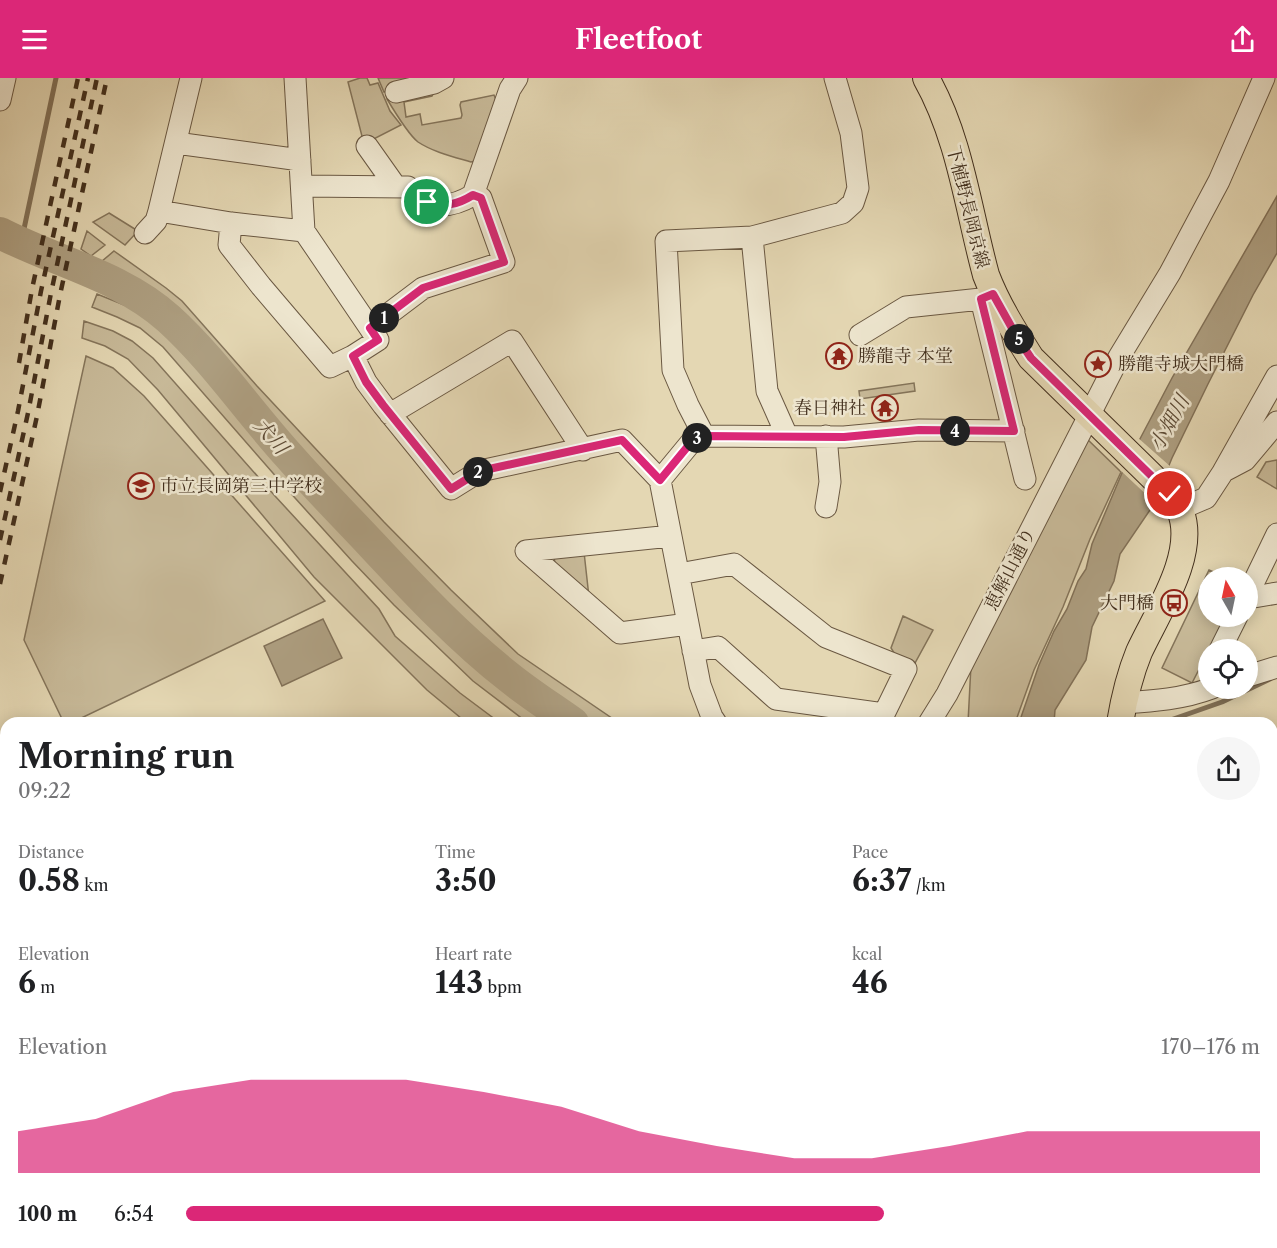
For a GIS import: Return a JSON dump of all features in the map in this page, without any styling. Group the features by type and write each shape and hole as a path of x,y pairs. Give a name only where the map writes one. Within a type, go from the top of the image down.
{"main road":[{"name":"下植野長岡京線","path":"926,78 944,116 956,153 986,275 987,297 1031,358 1170,494 1180,509 1185,542 1179,569 1138,654 1122,713"}],"street":[{"path":"146,233 156,221 159,211 191,78"},
{"path":"231,223 229,245 330,367 378,340 304,231 295,78"},
{"path":"396,92 434,83 443,78"},
{"path":"704,436 673,370 666,241 752,237 842,213 854,203 858,188 851,133 835,78"},
{"name":"恵解山通り","path":"932,717 947,694 1058,474 1094,418 1119,357 1170,273 1219,181 1264,78"},
{"path":"302,186 408,188 427,202 439,205 451,205 463,201 473,195 515,79"},
{"path":"176,143 300,159"},
{"path":"367,146 396,187"},
{"path":"370,328 423,288 504,262 481,198 473,195"},
{"path":"159,211 231,223 304,231"},
{"path":"752,237 767,391 788,436"},
{"path":"860,335 906,307 987,297 1025,479"},
{"path":"390,414 512,341 583,450"},
{"path":"353,356 366,382 451,489 480,471 622,440 660,480 700,685 712,717"},
{"path":"1180,509 1206,498 1277,376"},
{"path":"1223,472 1245,460 1277,422"},
{"path":"660,480 693,440 704,436 858,436 919,430 1014,431"},
{"path":"826,436 830,483 826,507"},
{"path":"1258,575 1277,534"},
{"path":"671,536 526,551 620,633 688,624"},
{"path":"679,574 734,564 826,638 906,669 884,714 776,699 718,647 693,651"},
{"path":"1258,595 1277,593"},
{"path":"1258,673 1277,667"},
{"path":"1122,713 1198,693"}],"shaded area":[{"path":"367,78 370,85 378,83 390,111 401,125 364,144 348,82"},
{"path":"378,78 431,78 384,92"},
{"path":"433,94 404,102 406,117 420,114 422,125 461,118 461,102 494,95 496,100 475,161 471,162 444,154 418,142 387,99 388,96"},
{"path":"109,213 138,231 125,245 93,222"},
{"path":"87,231 105,245 91,256 81,249"},
{"path":"114,251 182,301 257,386 451,590 518,654 610,717 577,717 505,666 435,601 368,532 173,313 101,262"},
{"path":"97,294 144,313 172,337 276,455 432,621 490,673 549,717 520,717 473,681 352,561 163,347 140,328 92,307"},
{"path":"84,321 113,331 132,341 153,358 379,609 395,636 460,693 492,717 460,717 427,690 314,577 158,390 128,359 105,346 82,338"},
{"name":"市立長岡第三中学校","path":"86,356 113,368 144,396 325,601 83,717 61,717 24,640"},
{"path":"914,383 915,391 860,399 859,391"},
{"path":"1085,437 1121,472 1034,670 1017,717 968,717 971,665"},
{"path":"1277,460 1277,489 1257,477 1266,462"},
{"path":"584,552 589,597 555,565 554,556"},
{"path":"1198,593 1198,627 1221,627 1215,639 1198,639 1198,671 1192,683 1162,668"},
{"path":"903,616 933,630 915,663 896,656 891,648"}],"water":[{"name":"小畑川","path":"1277,196 1277,253 1208,384 1172,458 1152,507 1120,554 1114,581 1092,627 1086,660 1055,710 1054,717 1021,717 1039,665 1067,609 1078,581 1086,569 1092,544 1122,473 1172,378"},
{"path":"323,619 342,658 282,686 264,646"}],"pier":[{"path":"1137,437 1171,467 1155,508 1151,499 1120,470"}],"waterway":[{"path":"21,243 56,78"},
{"name":"犬川","path":"0,233 131,291 169,319 216,368 310,479 439,615 510,678 564,717"},
{"path":"1179,717 1222,702 1270,679"}],"railway":[{"path":"19,363 32,289 78,78"},
{"path":"0,492 88,78"},
{"path":"0,540 97,78"},
{"path":"0,584 107,78"}],"place":[{"name":"勝龍寺 本堂","path":"839,356"},
{"name":"勝龍寺城大門橋","path":"1098,364"},
{"name":"春日神社","path":"885,408"},
{"name":"市立長岡第三中学校","path":"141,486"},
{"name":"大門橋","path":"1174,603"}],"route":[{"path":"427,202 451,205 473,195 481,198 504,262 423,288 370,328 378,340 353,356 366,382 451,489 480,471 622,440 660,480 693,440 704,436 844,437 919,430 1014,431 981,299 993,294 1031,358 1170,494"}]}
